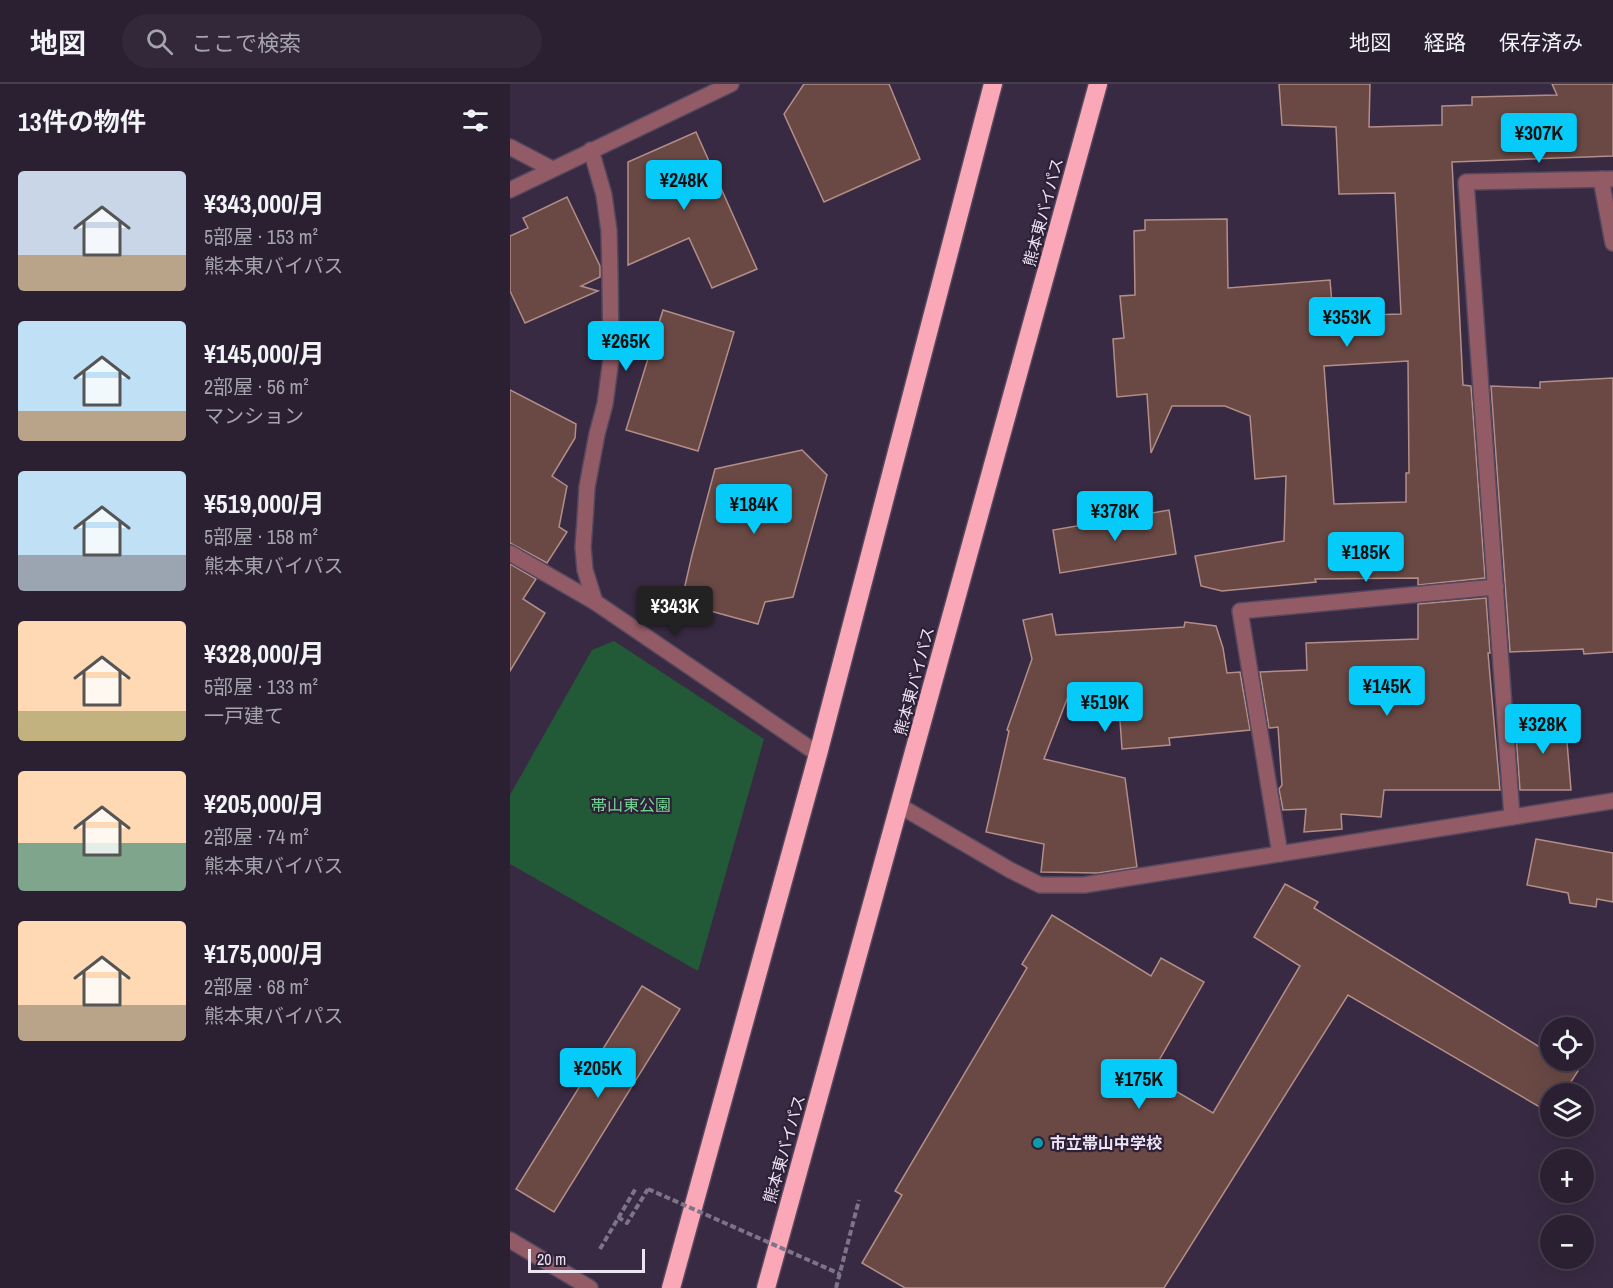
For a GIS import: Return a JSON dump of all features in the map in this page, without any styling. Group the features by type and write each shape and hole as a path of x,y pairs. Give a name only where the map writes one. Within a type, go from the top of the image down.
{"highway":[{"path":"671,1288 818,754 993,84"},
{"name":"熊本東バイパス","path":"766,1288 1098,84"}],"street":[{"path":"510,190 731,84"},
{"path":"510,147 552,169"},
{"path":"591,150 604,195 609,231 611,359 605,404 587,487 583,547 585,570 595,602"},
{"path":"1512,817 1466,182 1607,179 1613,243"},
{"path":"510,553 595,602 818,754"},
{"path":"1280,854 1240,611 1496,587"},
{"path":"900,806 1040,885 1084,885 1613,801"},
{"path":"510,1240 590,1288"}],"path":[{"path":"600,1249 636,1188"},
{"path":"618,1217 627,1223 648,1189 840,1274"},
{"path":"836,1288 859,1200"}],"green space":[{"name":"帯山東公園","path":"614,641 764,739 698,971 510,864 510,795 592,650"}],"building":[{"path":"804,84 889,84 920,159 824,202 784,114"},
{"path":"1279,84 1370,84 1369,127 1442,125 1442,106 1472,105 1472,97 1557,95 1552,84 1613,84 1613,156 1452,162 1463,385 1471,386 1485,578 1418,585 1418,578 1315,579 1316,582 1222,591 1201,586 1195,556 1284,541 1286,476 1255,479 1250,416 1225,406 1172,406 1151,453 1147,394 1117,397 1113,339 1124,338 1120,296 1135,295 1134,231 1145,230 1145,220 1227,219 1228,288 1330,280 1333,316 1401,314 1395,193 1339,194 1336,127 1282,125","holes":["1408,361 1409,473 1406,473 1406,502 1334,504 1324,366"]},
{"path":"696,132 757,269 712,288 689,238 628,265 628,162"},
{"path":"567,197 600,266 600,277 581,286 598,291 525,323 510,291 510,236 528,228 523,218"},
{"path":"663,310 734,332 698,451 626,430"},
{"path":"1613,378 1613,652 1584,654 1583,649 1510,652 1491,386 1540,388 1540,382"},
{"path":"510,390 576,424 575,438 552,476 567,486 559,527 567,532 547,563 510,543"},
{"path":"802,450 827,475 793,597 765,602 758,624 681,603 715,469"},
{"path":"1169,510 1176,554 1060,573 1053,530"},
{"path":"510,564 536,579 523,599 545,613 510,671"},
{"path":"1486,598 1490,653 1488,653 1500,790 1384,790 1381,817 1341,814 1342,829 1304,832 1306,809 1283,810 1279,789 1282,785 1278,727 1269,728 1260,672 1307,670 1306,643 1418,639 1418,604"},
{"path":"1052,614 1056,635 1184,627 1185,622 1216,626 1223,648 1227,673 1240,672 1250,730 1169,738 1170,745 1122,749 1118,693 1069,694 1044,759 1125,778 1137,867 1098,873 1041,872 1044,844 986,832 1009,731 1007,730 1032,659 1023,620"},
{"path":"1565,718 1571,790 1520,790 1515,721"},
{"path":"1536,839 1613,853 1613,902 1597,899 1596,907 1570,903 1568,893 1527,885"},
{"path":"1285,884 1318,902 1314,908 1540,1047 1540,1071 1578,1071 1570,1083 1540,1083 1540,1107 1348,995 1164,1288 905,1288 862,1263 902,1195 895,1191 1027,968 1022,964 1052,915 1151,976 1161,958 1204,982 1150,1076 1213,1113 1300,966 1254,937"},
{"path":"642,986 680,1009 554,1212 516,1189"}],"place":[{"name":"市立帯山中学校","path":"1038,1143"}]}
